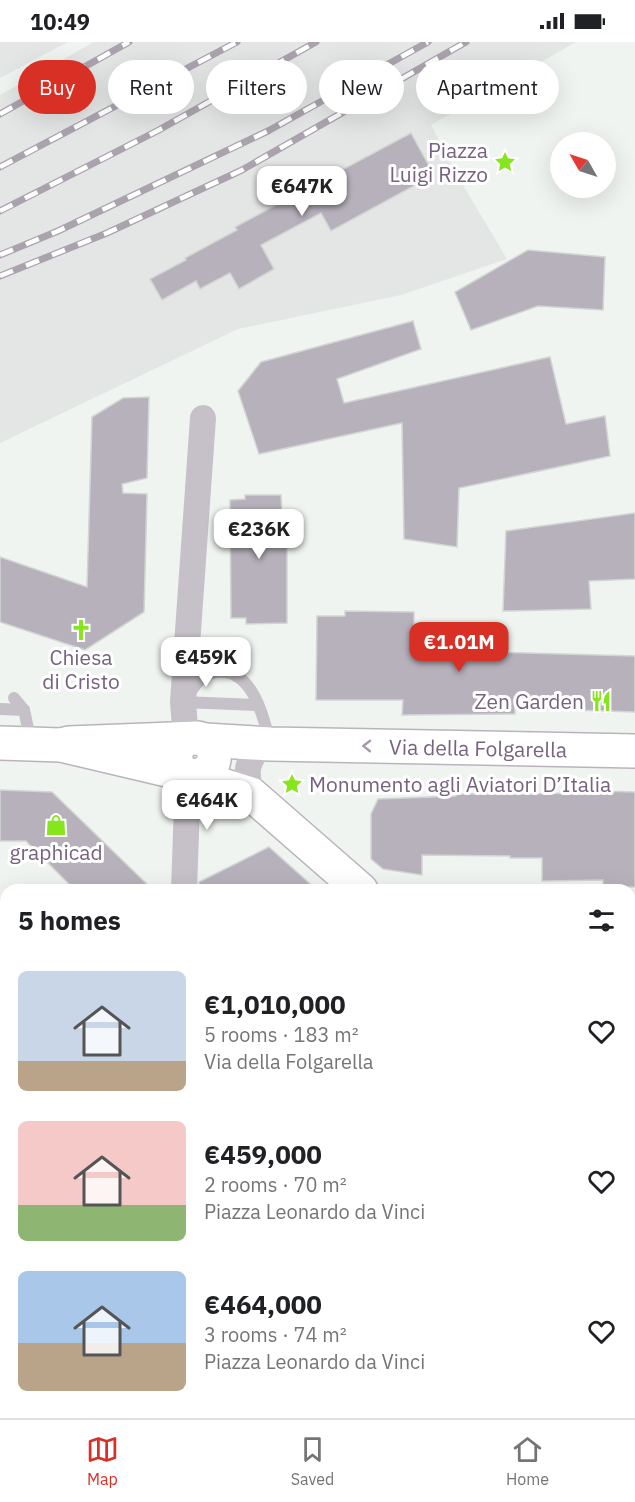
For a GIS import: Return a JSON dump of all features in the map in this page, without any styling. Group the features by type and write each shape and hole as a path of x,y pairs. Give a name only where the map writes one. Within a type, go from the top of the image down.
{"street":[{"path":"191,776 178,767 176,754 177,748 195,740 183,702 203,418"},
{"name":"Via della Folgarella","path":"30,744 195,740 321,745 635,751"},
{"path":"251,794 247,770 252,756 267,743"},
{"path":"30,744 191,776 251,794 354,884"},
{"path":"184,884 191,776"}],"lane":[{"path":"183,702 204,676 212,672 233,673 240,677 254,695 267,728 267,743"},
{"path":"14,698 24,710 30,744"},
{"path":"183,702 258,705"},
{"path":"0,709 24,710"}],"shaded area":[{"path":"0,42 68,42 34,60 18,60 18,68 0,78"},
{"path":"94,42 576,42 545,60 416,60 416,114 450,114 431,125 457,175 507,259 401,295 238,329 0,443 0,95 18,85 18,114 96,114 96,60 62,60"}],"building":[{"path":"411,133 434,175 331,231 321,213 261,245 274,269 239,289 230,273 200,289 196,281 162,300 150,279 237,230 235,227"},
{"path":"528,250 605,257 603,310 538,306 471,330 455,292"},
{"path":"413,321 421,349 337,379 344,403 550,357 566,424 605,416 610,456 459,488 457,547 404,539 402,423 259,454 238,391 261,362"},
{"path":"149,397 147,478 122,484 123,493 147,494 144,612 85,650 0,622 0,557 87,587 92,417 123,398"},
{"path":"245,495 281,495 282,512 287,512 287,623 246,624 246,618 231,618 230,500 245,499"},
{"path":"635,513 635,579 589,581 591,609 503,611 506,531"},
{"path":"345,611 414,612 414,650 635,656 635,712 515,708 515,714 402,715 403,700 316,700 317,616 345,616"},
{"path":"0,790 52,792 147,884 69,884 26,841 0,841"},
{"path":"598,791 635,792 635,884 603,884 603,880 542,881 542,858 422,855 422,875 383,869 371,859 371,814 378,799 456,796 456,794 598,793"},
{"path":"269,847 310,884 199,884"}],"railway":[{"path":"0,114 129,42"},
{"path":"0,167 237,42"},
{"path":"0,211 157,131 316,42"},
{"path":"0,255 58,231 268,131 428,42"},
{"path":"0,276 107,233 242,170 466,42"}],"place":[{"name":"Piazza Luigi Rizzo","path":"505,162"},
{"name":"Chiesa di Cristo","path":"81,630"},
{"name":"Zen Garden","path":"601,701"},
{"name":"Monumento agli Aviatori D’Italia","path":"292,784"},
{"name":"graphicad","path":"56,825"}]}
